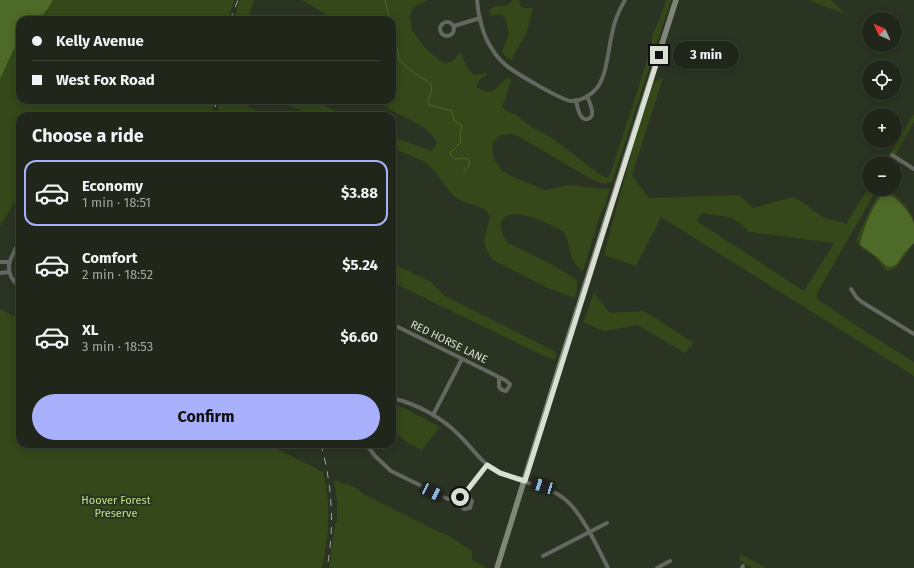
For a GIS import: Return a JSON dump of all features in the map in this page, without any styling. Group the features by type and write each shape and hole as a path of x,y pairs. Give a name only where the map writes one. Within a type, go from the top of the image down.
{"street":[{"path":"477,0 480,18 491,48 498,58 509,67 564,100 576,100 587,96 597,88 602,79 612,32 621,6 625,0"},
{"path":"497,568 676,0"},
{"path":"454,26 480,18"},
{"path":"576,100 581,116 584,119 588,119 591,117 592,113 587,96"},
{"path":"892,155 914,169"},
{"path":"16,249 9,262 9,272 16,282"},
{"path":"0,262 9,262"},
{"path":"0,273 9,272"},
{"path":"851,289 857,298 862,302 914,334"},
{"name":"RED HORSE LANE","path":"396,326 499,377"},
{"path":"433,415 462,359"},
{"path":"396,399 433,415 453,429 487,465 500,473 543,486 558,494 571,505 581,518 608,568"},
{"path":"369,448 380,462 397,475 444,499 457,499 465,493 487,465"},
{"path":"457,499 464,509 470,508 472,501 465,493"},
{"path":"543,556 607,523"},
{"path":"656,568 670,561"}],"green space":[{"path":"53,0 235,0 229,16 42,16"},
{"path":"240,0 254,0 249,16 234,16"},
{"path":"302,0 428,0 416,6 412,10 410,16 412,30 425,48 439,60 446,63 453,61 460,52 471,73 474,75 487,73 487,75 480,80 477,85 477,87 484,91 493,91 502,82 510,78 511,80 502,106 503,108 517,115 531,127 553,139 606,178 610,175 636,95 652,43 652,35 660,19 666,0 671,0 612,182 604,184 591,179 518,136 512,134 500,135 493,143 492,148 494,159 502,171 545,190 570,185 603,189 610,188 583,271 577,266 571,256 568,241 563,231 540,220 521,215 505,217 501,223 501,231 508,243 551,264 577,280 577,292 574,298 548,288 493,260 485,247 484,239 490,218 489,214 483,209 462,201 453,195 435,171 427,164 396,150 396,138 431,151 437,142 434,137 423,127 392,111 382,104 396,104 396,16 328,16"},
{"path":"513,0 519,0 520,6 524,8 533,8 527,32 511,60 502,52 508,37 508,27 505,19 500,14 491,16 489,10 496,6 507,6"},
{"path":"808,0 831,0 845,14"},
{"path":"16,47 16,104 213,104 213,112 16,112 16,200 0,226 0,79"},
{"path":"663,78 632,175 649,198 739,195 753,208 793,197 821,216 846,224 863,196 873,196 817,293 817,299 914,362 914,376 661,217 636,266 604,255 650,83","holes":["702,213 733,218 750,232 834,243 804,291 697,221"]},
{"path":"218,104 246,104 259,112 218,112"},
{"path":"285,104 321,104 338,112 305,112"},
{"path":"914,114 914,122 902,143 902,134"},
{"path":"893,148 899,148 895,156 888,156"},
{"path":"877,196 896,196 911,214 914,223 898,201 863,232 860,245 877,257 886,266 895,265 914,243 895,269 888,271 886,270 877,259 860,246 856,239"},
{"path":"396,265 431,282 445,296 554,351 557,355 556,358 553,359 546,357 396,284"},
{"path":"594,293 610,313 644,311 694,343 685,353 638,325 604,331 583,322"},
{"name":"Hoover Forest Preserve","path":"0,309 16,317 16,448 275,448 323,472 326,484 328,508 328,532 322,568 0,568"},
{"path":"396,405 440,427 422,450 404,440 397,434"},
{"path":"334,479 356,488 365,495 451,537 472,551 472,560 487,568 329,568 335,524 337,522 337,502"},
{"path":"741,554 766,568 752,568 739,560"}],"shaded area":[{"path":"0,0 53,0 42,16 16,16 16,47 0,79"},
{"path":"881,197 893,197 910,216 914,224 914,243 905,252 896,265 891,267 886,266 877,257 860,245 863,232 873,209"}],"waterway":[{"path":"385,0 389,16"},
{"path":"396,47 398,49 399,60 430,84 432,90 428,100 429,105 452,111 454,120 462,126 460,133 461,142 450,155 455,159 465,158 469,160 469,166 463,173"}],"railway":[{"path":"232,16 238,0"},
{"path":"215,104 216,112"},
{"path":"322,448 328,475 332,521 327,568"}],"route":[{"path":"460,497 465,493 487,465 500,473 525,481 562,358 659,55"}]}
